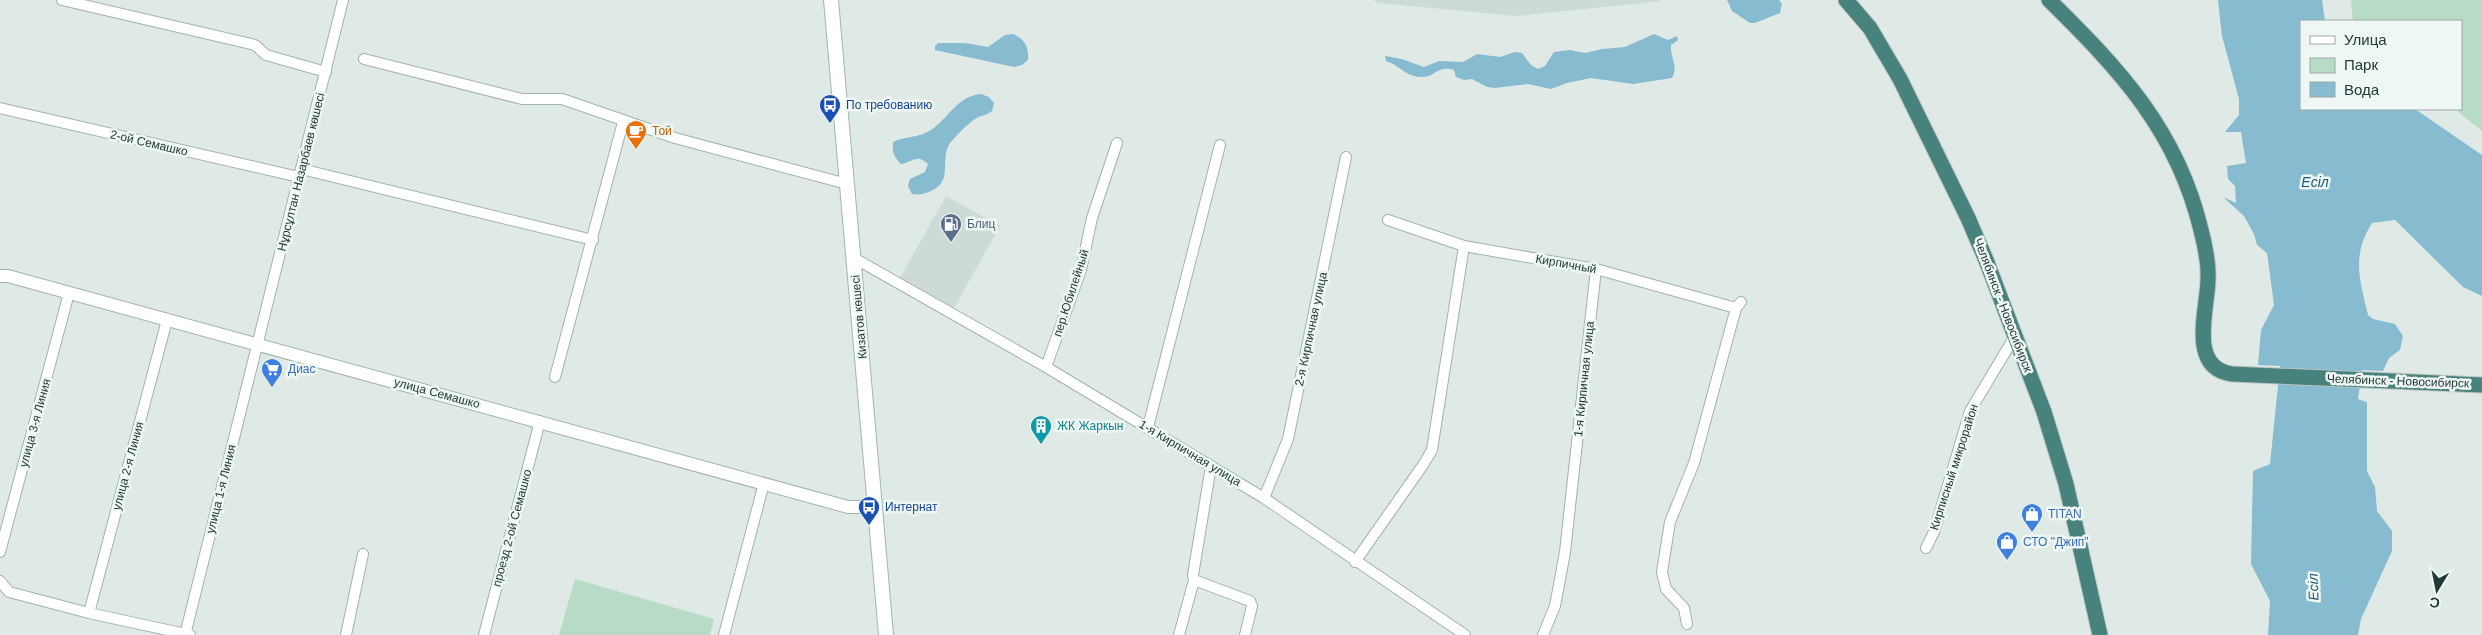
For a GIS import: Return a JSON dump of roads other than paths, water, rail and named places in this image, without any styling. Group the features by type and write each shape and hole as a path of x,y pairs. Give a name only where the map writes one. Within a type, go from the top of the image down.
{"highway":[{"name":"Челябинск - Новосибирск","path":"1846,0 1870,28 1900,80 1968,218 2044,412 2066,484 2100,635"},
{"path":"1862,0 1900,80"},
{"name":"Челябинск - Новосибирск","path":"2039,0 2108,64 2156,123"},
{"name":"Челябинск - Новосибирск","path":"2049,0 2110,62 2156,123 2178,161 2201,229 2208,274 2203,337 2204,351 2210,362 2218,370 2237,374 2482,385"}],"main road":[{"name":"Кизатов көшесі","path":"831,0 886,635"}],"street":[{"path":"62,0 255,46 266,55 326,72"},
{"name":"Нұрсұлтан Назарбаев көшесі","path":"258,343 343,0"},
{"path":"364,59 522,99 562,99 623,122 847,184"},
{"name":"2-ой Семашко","path":"0,108 300,173 593,240"},
{"path":"555,377 623,122"},
{"name":"пер.Юбилейный","path":"1046,367 1081,270 1092,218 1117,144"},
{"path":"1148,427 1220,145"},
{"name":"2-я Кирпичная улица","path":"1264,498 1288,439 1346,157"},
{"name":"Кирпичный","path":"1388,220 1464,246 1596,269 1739,305 1694,463 1670,522 1663,564 1662,581 1666,589 1684,608 1687,624"},
{"path":"1355,562 1432,450 1464,246"},
{"name":"1-я Кирпичная улица","path":"854,258 1046,367 1264,498 1355,562 1465,635"},
{"name":"1-я Кирпичная улица","path":"1543,635 1555,606 1565,552 1596,269"},
{"name":"улица Семашко","path":"0,276 8,276 166,320 258,343 848,507 874,507"},
{"name":"улица 3-я Линия","path":"0,552 70,293"},
{"name":"улица 2-я Линия","path":"89,613 166,320"},
{"name":"Кирписный микрорайон","path":"1926,548 1934,532 1970,411 2015,336"},
{"name":"улица 1-я Линия","path":"187,634 258,343"},
{"name":"проезд 2-ой Семашко","path":"484,635 540,421"},
{"path":"1179,635 1194,580 1211,466"},
{"path":"724,635 764,483"},
{"path":"346,635 364,554"},
{"path":"1194,580 1250,601 1252,606 1245,635"},
{"path":"2,584 9,592 89,613 187,634"}],"water":[{"path":"1727,0 1779,0 1782,4 1780,13 1755,23 1750,23 1732,11"},
{"name":"Есіл","path":"2218,0 2322,0 2325,20 2300,20 2300,110 2416,110 2482,155 2482,296 2463,287 2395,220 2372,223 2361,246 2359,257 2360,279 2368,315 2373,319 2395,324 2403,336 2400,350 2389,358 2383,371 2362,370 2358,399 2367,402 2367,471 2375,487 2377,511 2392,531 2392,551 2361,619 2358,635 2268,635 2270,601 2251,564 2253,471 2270,464 2280,366 2258,365 2261,330 2274,305 2267,253 2257,245 2254,234 2244,216 2223,197 2236,203 2235,186 2228,179 2227,166 2246,163 2241,132 2225,132 2239,115 2239,99 2222,36"},
{"path":"1013,34 1023,41 1027,47 1028,55 1028,60 1022,65 1014,67 935,50 935,46 938,43 965,43 988,47 1005,35"},
{"path":"1654,34 1668,40 1677,36 1678,40 1671,45 1675,69 1672,78 1633,84 1591,78 1567,83 1551,89 1528,84 1495,88 1487,87 1472,79 1464,80 1456,77 1454,70 1448,69 1440,70 1426,77 1415,76 1386,61 1385,56 1402,59 1424,67 1439,61 1463,62 1477,54 1500,57 1515,52 1522,53 1531,65 1538,69 1545,66 1554,52 1570,50 1585,53 1625,47"},
{"path":"981,94 989,97 994,103 992,111 972,121 950,143 947,149 944,176 938,187 924,194 912,194 908,186 910,179 925,172 928,164 921,159 915,159 901,164 894,154 893,142 926,133 959,103"}],"place":[{"name":"По требованию","path":"830,124"},
{"name":"Той","path":"636,150"},
{"name":"Блиц","path":"951,243"},
{"name":"Диас","path":"272,388"},
{"name":"ЖК Жаркын","path":"1041,445"},
{"name":"Интернат","path":"869,526"},
{"name":"TITAN","path":"2032,533"},
{"name":"СТО \"Джип\"","path":"2007,561"}]}
